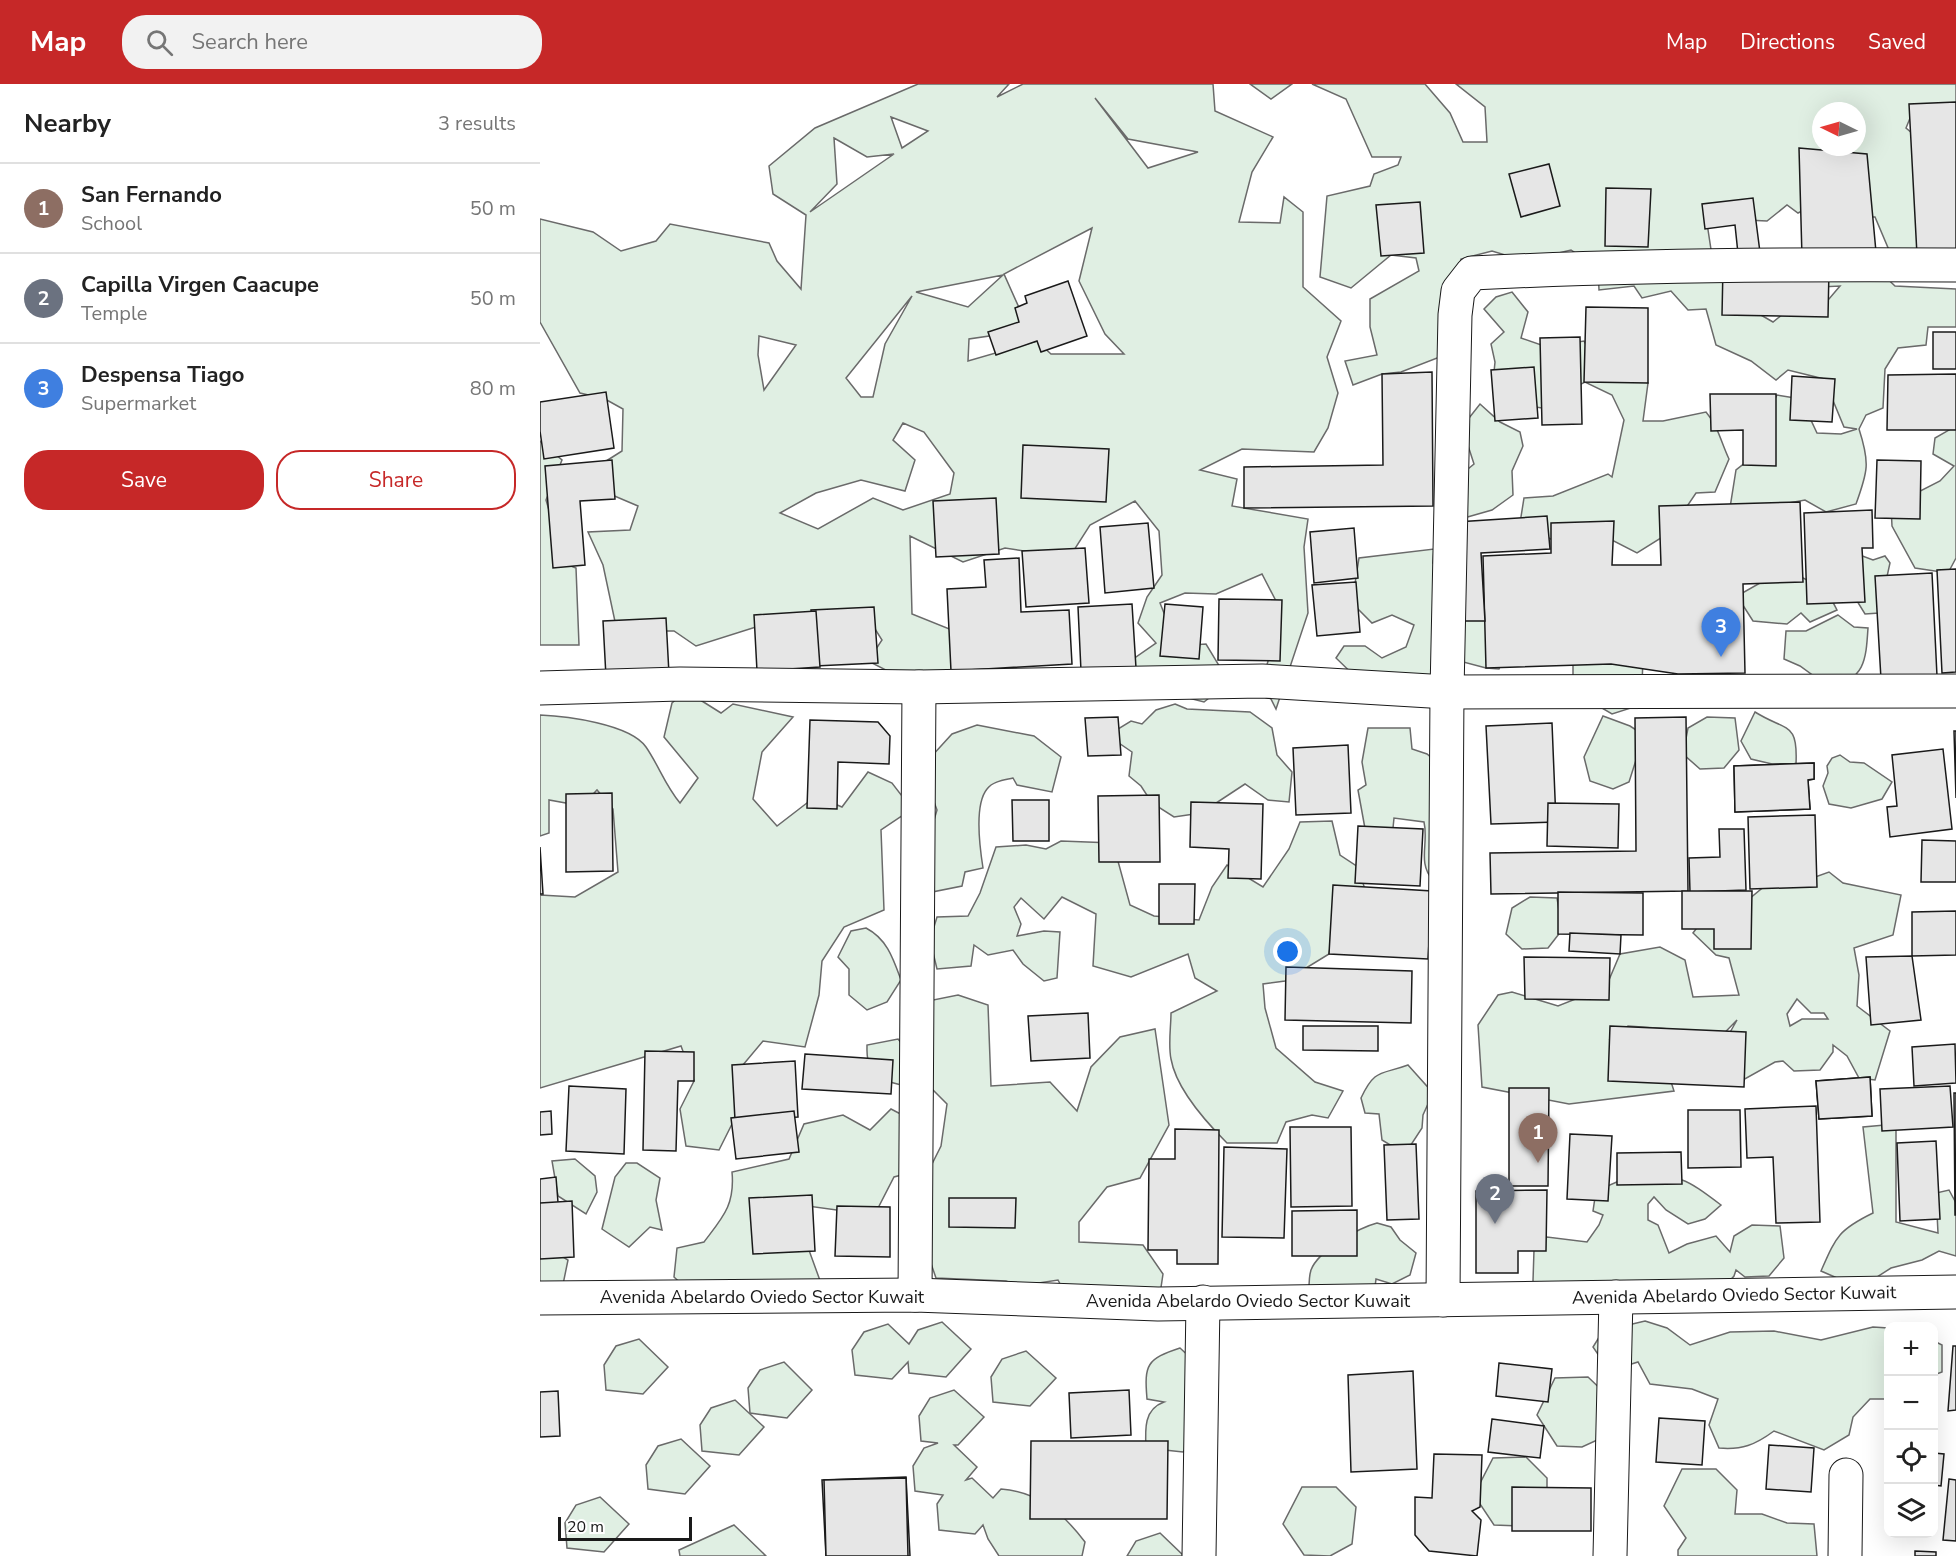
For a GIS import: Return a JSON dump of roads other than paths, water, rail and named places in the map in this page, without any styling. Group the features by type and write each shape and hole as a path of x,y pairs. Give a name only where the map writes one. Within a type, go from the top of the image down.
{"street":[{"path":"1443,1300 1447,692 1455,315 1458,291 1472,273 1757,264 1956,265"},
{"path":"540,688 680,684 920,687 1262,681 1447,692 1956,691"},
{"path":"915,1296 920,687"},
{"name":"Avenida Abelardo Oviedo Sector Kuwait","path":"540,1298 915,1296 1158,1304 1956,1292"},
{"path":"1610,1556 1616,1297"},
{"path":"1199,1556 1203,1302"},
{"path":"1845,1556 1846,1475"}],"place":[{"name":"Despensa Tiago","path":"1721,657"},
{"name":"San Fernando","path":"1538,1163"},
{"name":"Capilla Virgen Caacupe","path":"1495,1224"}]}
